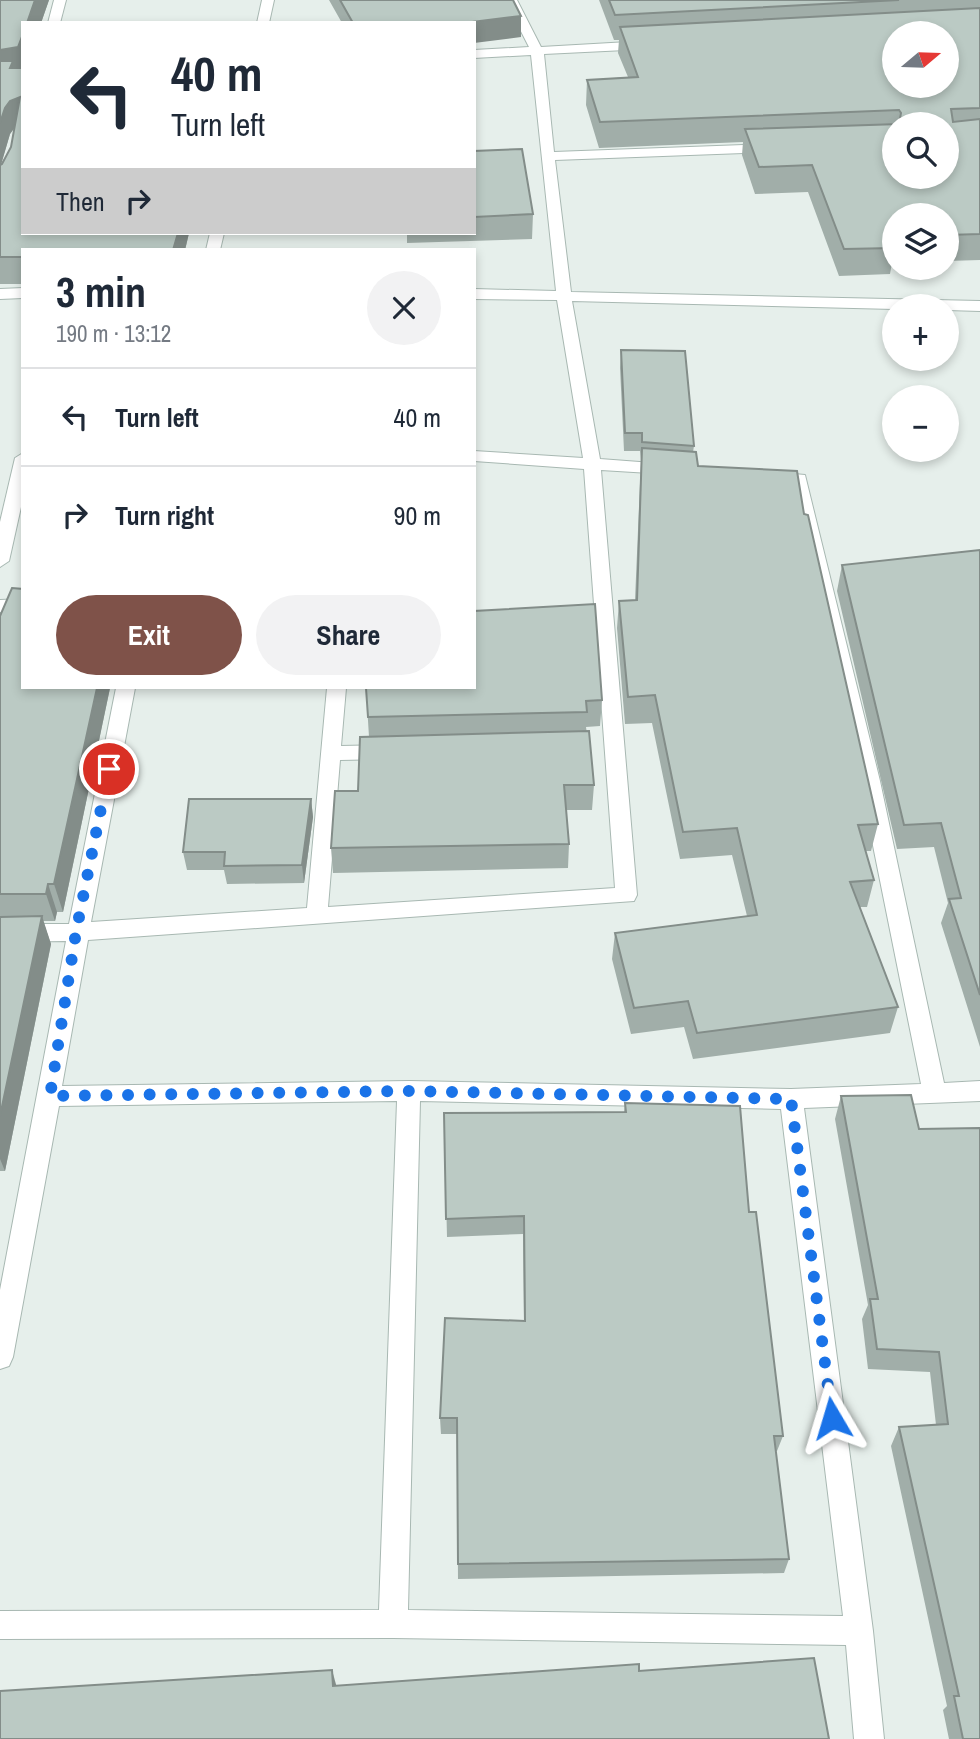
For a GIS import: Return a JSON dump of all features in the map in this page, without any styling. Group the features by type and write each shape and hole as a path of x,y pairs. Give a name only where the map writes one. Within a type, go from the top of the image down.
{"street":[{"path":"55,21 60,0"},
{"path":"263,21 268,0"},
{"path":"0,933 76,932 626,895 614,746 597,609 592,463 564,297 537,51 511,0"},
{"path":"476,54 662,44"},
{"path":"548,156 783,147"},
{"path":"0,294 21,293"},
{"path":"476,294 980,306"},
{"path":"476,456 688,471"},
{"path":"0,561 21,467"},
{"path":"757,476 799,479 870,781 935,1093"},
{"path":"0,606 21,605"},
{"path":"0,1357 50,1096 76,932 125,689"},
{"path":"317,915 333,753 336,689"},
{"path":"588,747 614,746"},
{"path":"333,753 413,751"},
{"path":"50,1096 409,1091 791,1099 980,1091"},
{"path":"393,1624 409,1091"},
{"path":"791,1099 859,1632 869,1739"},
{"path":"0,1625 393,1624 859,1632"}],"building":[{"path":"0,0 35,0 28,21 21,21 18,47 0,50"},
{"path":"340,0 513,0 521,16 476,22 352,21"},
{"path":"609,0 899,0 615,15"},
{"path":"980,8 980,108 951,109 951,112 899,110 600,122 587,80 638,77 620,27"},
{"path":"0,61 13,61 10,68 21,68 21,235 177,235 174,248 21,248 21,257 0,257 0,165 11,147 20,97 10,101 0,123"},
{"path":"980,119 980,234 959,235 959,203 882,203 882,248 844,249 812,165 759,167 745,129 882,124 882,189 959,189 959,121"},
{"path":"522,149 533,214 476,217 476,151"},
{"path":"621,350 685,351 694,446 642,442 642,433 625,433"},
{"path":"642,448 696,452 698,466 797,471 804,514 808,515 878,824 858,825 874,880 850,882 898,1007 697,1033 688,1001 634,1008 615,933 757,915 737,828 683,832 655,695 628,697 619,601 637,600"},
{"path":"980,550 980,995 949,899 961,898 941,823 904,825 842,565"},
{"path":"12,588 21,589 21,689 97,689 54,884 48,884 46,894 0,894 0,616"},
{"path":"595,604 602,700 586,701 587,712 368,717 366,689 476,689 476,611"},
{"path":"589,731 594,785 564,785 569,844 331,848 335,791 358,791 360,737"},
{"path":"189,799 311,799 302,865 224,866 225,852 183,852"},
{"path":"42,916 0,1116 0,917"},
{"path":"911,1095 919,1129 980,1128 980,1739 963,1739 954,1696 959,1696 899,1427 948,1424 939,1352 877,1349 870,1299 878,1299 841,1096"},
{"path":"625,1103 740,1106 749,1212 756,1212 783,1436 774,1436 789,1559 458,1564 457,1418 440,1418 445,1318 525,1321 524,1216 446,1219 444,1113 626,1112"},
{"path":"814,1658 829,1739 0,1739 0,1691 332,1670 333,1686 639,1664 639,1671"}],"route":[{"path":"109,769 76,932 50,1096 409,1091 791,1099 832,1418"}]}
